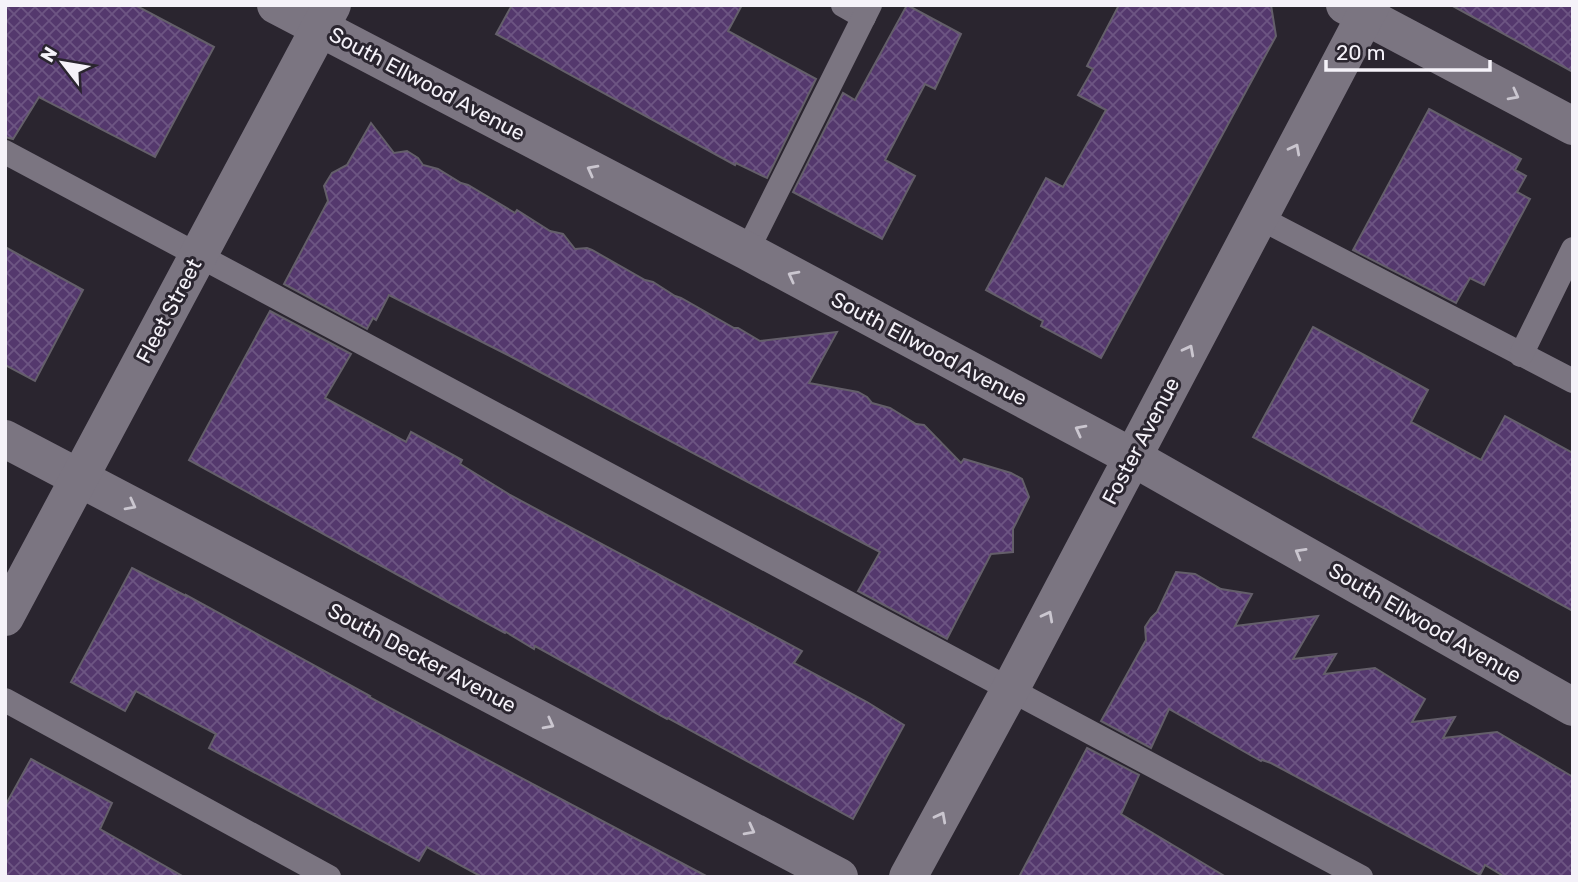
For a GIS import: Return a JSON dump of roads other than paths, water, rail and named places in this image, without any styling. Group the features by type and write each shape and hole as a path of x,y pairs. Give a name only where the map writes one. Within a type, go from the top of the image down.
{"street":[{"name":"South Ellwood Avenue","path":"276,5 326,17 747,251 1132,457 1573,707"},
{"path":"1361,9 1573,127"},
{"name":"Foster Avenue","path":"908,877 1011,688 1258,217 1361,9"},
{"name":"Fleet Street","path":"5,617 326,17"},
{"name":"South Decker Avenue","path":"5,439 839,877"}],"lane":[{"path":"747,251 859,9"},
{"path":"5,152 1362,877"},
{"path":"1258,217 1573,381"},
{"path":"1521,355 1573,249"},
{"path":"5,700 329,877"}]}
